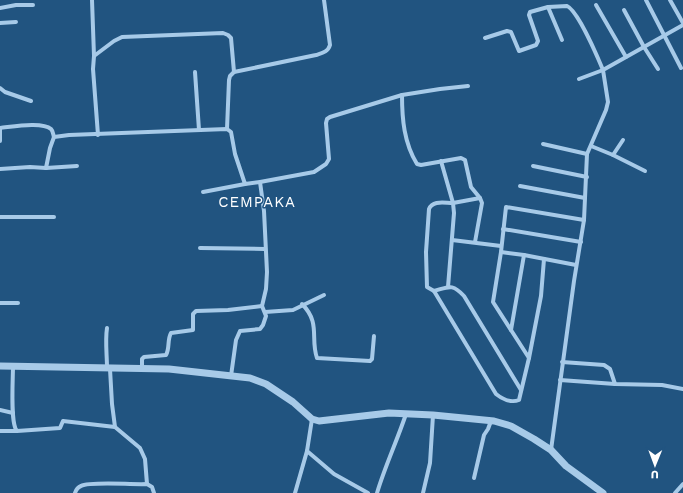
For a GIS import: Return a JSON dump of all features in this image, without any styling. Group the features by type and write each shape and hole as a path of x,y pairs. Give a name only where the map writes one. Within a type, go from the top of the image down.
{"street":[{"path":"92,0 93,69 98,134"},
{"path":"245,184 235,154 230,132 227,129 230,76 234,72 325,52 330,45 324,0"},
{"path":"646,0 681,68"},
{"path":"579,80 602,70 683,24 670,0"},
{"path":"0,8 16,5 33,5"},
{"path":"596,5 626,57"},
{"path":"485,38 507,31 511,32 519,51 536,45 538,41 529,13 531,11 548,7 567,6 575,12 597,55 602,70 608,102 587,154 584,220 562,362 551,450"},
{"path":"548,7 562,40"},
{"path":"624,10 658,69"},
{"path":"0,23 16,22"},
{"path":"94,56 122,37 223,33 230,38 234,72"},
{"path":"195,72 199,130"},
{"path":"203,192 318,170 326,164 329,159 327,119 402,95 468,86"},
{"path":"0,88 5,92 31,101"},
{"path":"402,95 404,130 408,145 416,163 421,165 463,158 471,187 482,202 476,242"},
{"path":"0,141 0,128 26,125 44,126 50,128 53,131 54,137 46,168"},
{"path":"54,137 69,135 227,129"},
{"path":"613,155 623,140"},
{"path":"543,144 587,154"},
{"path":"591,146 645,171"},
{"path":"441,161 454,213 448,287"},
{"path":"0,169 76,166"},
{"path":"533,166 587,178"},
{"path":"231,376 238,334 242,330 260,329 266,316 262,306 266,289 267,272 260,182"},
{"path":"520,186 585,198"},
{"path":"480,198 452,203 435,203 431,205 429,209 426,252 427,287 434,291 496,394 503,399 514,401 518,400 521,390 541,296 544,259"},
{"path":"529,358 493,302 506,207 584,220"},
{"path":"0,217 54,217"},
{"path":"503,229 581,242"},
{"path":"452,240 501,246"},
{"path":"200,248 265,250"},
{"path":"501,252 524,255 576,266"},
{"path":"511,330 524,255"},
{"path":"434,291 448,287 457,288 464,296 521,390"},
{"path":"265,312 293,310 302,304 324,295"},
{"path":"0,303 18,303"},
{"path":"302,304 312,317 315,328 317,358 370,361 372,359 374,336"},
{"path":"142,369 142,359 144,357 166,355 171,333 193,330 193,314 196,311 228,310 262,306"},
{"path":"107,328 105,338 115,427"},
{"path":"562,362 604,365 610,369 615,384"},
{"path":"0,366 169,369 250,378 266,384 293,402 312,419 328,420 389,413 406,413 433,414 491,421 515,428 551,450 566,466 603,493"},
{"path":"13,366 13,425 17,432"},
{"path":"560,380 615,384 662,385 683,389"},
{"path":"0,410 13,413"},
{"path":"377,493 382,474 406,413"},
{"path":"423,493 430,463 433,414"},
{"path":"296,493 308,451 312,419"},
{"path":"0,430 17,432 60,428 63,421 115,427 140,448 145,459 147,484"},
{"path":"474,478 484,435 491,421"},
{"path":"308,451 334,474 368,493"},
{"path":"75,493 82,485 93,484 147,484 152,487 154,493"},
{"path":"675,493 683,484"}],"district":[{"name":"CEMPAKA","path":"257,202"}]}
